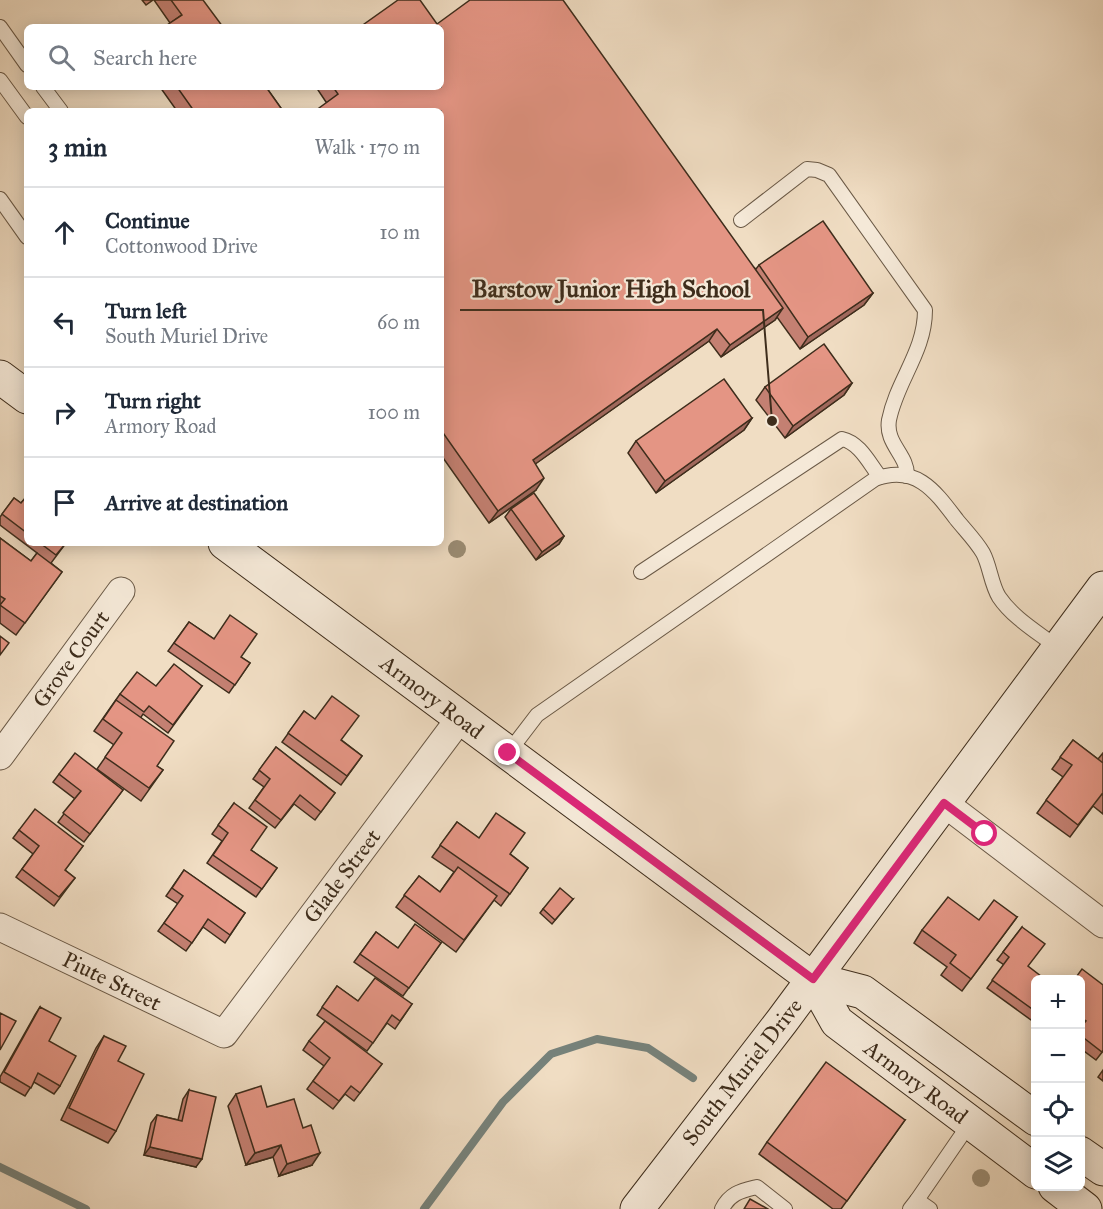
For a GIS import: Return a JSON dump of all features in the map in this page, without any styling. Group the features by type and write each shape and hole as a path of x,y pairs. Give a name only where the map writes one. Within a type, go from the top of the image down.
{"main road":[{"path":"0,377 24,395"},
{"name":"Armory Road","path":"229,546 813,979 863,992 1031,1116"},
{"name":"South Muriel Drive","path":"636,1209 813,979 1103,588"},
{"name":"Armory Road","path":"813,979 837,1022 1031,1169"},
{"path":"1085,1156 1103,1169"},
{"path":"1062,1191 1085,1209"}],"street":[{"name":"Grove Court","path":"0,756 122,591"},
{"name":"Glade Street","path":"224,1034 461,717"},
{"path":"944,803 1103,924"},
{"name":"Piute Street","path":"0,927 224,1034"}],"lane":[{"path":"0,27 24,61"},
{"path":"0,80 24,113"},
{"path":"45,90 59,108"},
{"path":"741,220 807,169 829,175 925,310 925,324 920,344 895,401 889,421 889,438 907,468 907,476"},
{"path":"0,199 24,233"},
{"path":"641,572 842,440 851,441 858,447 880,477"},
{"path":"508,753 537,715 880,477 890,474 922,481 936,492 983,554 999,596 1016,615 1058,648"},
{"path":"930,1209 914,1204 970,1123"},
{"path":"722,1209 727,1199 742,1190 758,1187 785,1209"}],"building":[{"path":"171,0 203,0 221,24 168,24 182,15"},
{"path":"398,0 420,0 437,24 364,24"},
{"path":"470,0 563,0 783,308 730,345 717,329 533,460 544,478 498,511 444,434 444,108 319,108 338,94 335,90 444,90 444,24 437,24"},
{"path":"179,90 268,90 281,108 192,108"},
{"path":"823,221 873,293 808,337 759,265"},
{"path":"824,344 852,383 793,426 765,387"},
{"path":"724,379 752,418 665,481 636,441"},
{"path":"534,493 564,536 542,552 511,509"},
{"path":"14,498 21,503 24,500 24,531 2,514"},
{"path":"0,538 31,561 37,553 62,572 25,623 0,605 5,599 0,596"},
{"path":"44,546 64,546 56,555"},
{"path":"230,615 257,634 241,657 250,663 235,685 174,643 189,622 214,639"},
{"path":"0,636 9,643 0,655"},
{"path":"174,664 202,686 173,725 149,706 144,712 120,694 137,672 156,686"},
{"path":"332,696 359,716 341,740 362,756 347,776 288,733 304,711 315,719"},
{"path":"116,700 174,741 157,766 163,770 149,788 105,757 122,733 103,719"},
{"path":"1073,740 1103,763 1103,795 1078,825 1046,800 1072,765 1060,757"},
{"path":"276,747 335,793 321,812 300,795 281,820 255,800 270,779 259,770"},
{"path":"75,753 123,790 90,834 63,813 81,791 59,774"},
{"path":"234,803 267,827 251,850 277,868 262,889 213,855 228,833 218,825"},
{"path":"35,809 83,846 65,870 75,878 59,897 22,869 39,846 19,830"},
{"path":"496,813 525,833 510,854 528,868 510,894 440,845 457,822 479,838"},
{"path":"458,867 497,896 464,940 404,895 419,876 440,892"},
{"path":"184,870 245,913 230,935 208,919 192,943 164,923 183,896 172,888"},
{"path":"560,888 573,899 555,920 543,909"},
{"path":"948,897 979,920 994,900 1017,917 971,979 950,963 956,955 922,930"},
{"path":"415,924 441,943 409,988 360,954 376,932 398,948"},
{"path":"1022,927 1045,944 1028,966 1040,975 1031,975 1031,1008 992,980 1009,957 1003,952"},
{"path":"1082,969 1103,985 1102,1052 1085,1039 1085,975 1078,975"},
{"path":"375,978 412,1004 400,1021 392,1015 373,1043 322,1007 337,986 358,1001"},
{"path":"40,1007 61,1018 49,1041 76,1056 60,1086 38,1073 31,1088 4,1072"},
{"path":"0,1013 16,1021 0,1050"},
{"path":"325,1021 382,1064 360,1093 351,1086 339,1101 313,1081 330,1058 309,1041"},
{"path":"104,1036 126,1046 118,1061 144,1074 116,1131 69,1108"},
{"path":"826,1062 905,1120 847,1201 767,1142"},
{"path":"261,1086 267,1107 294,1099 303,1128 311,1125 320,1153 287,1164 281,1145 255,1153 236,1094"},
{"path":"189,1090 216,1097 202,1159 150,1147 157,1115 182,1121"},
{"path":"750,1199 768,1209 744,1209"}],"waterway":[{"path":"424,1209 503,1102 551,1054 597,1039 648,1048 693,1078"},
{"path":"0,1167 86,1209"}],"place":[{"name":"Barstow Junior High School","path":"772,421"}],"route":[{"path":"508,753 813,979 944,803 985,834"}]}
